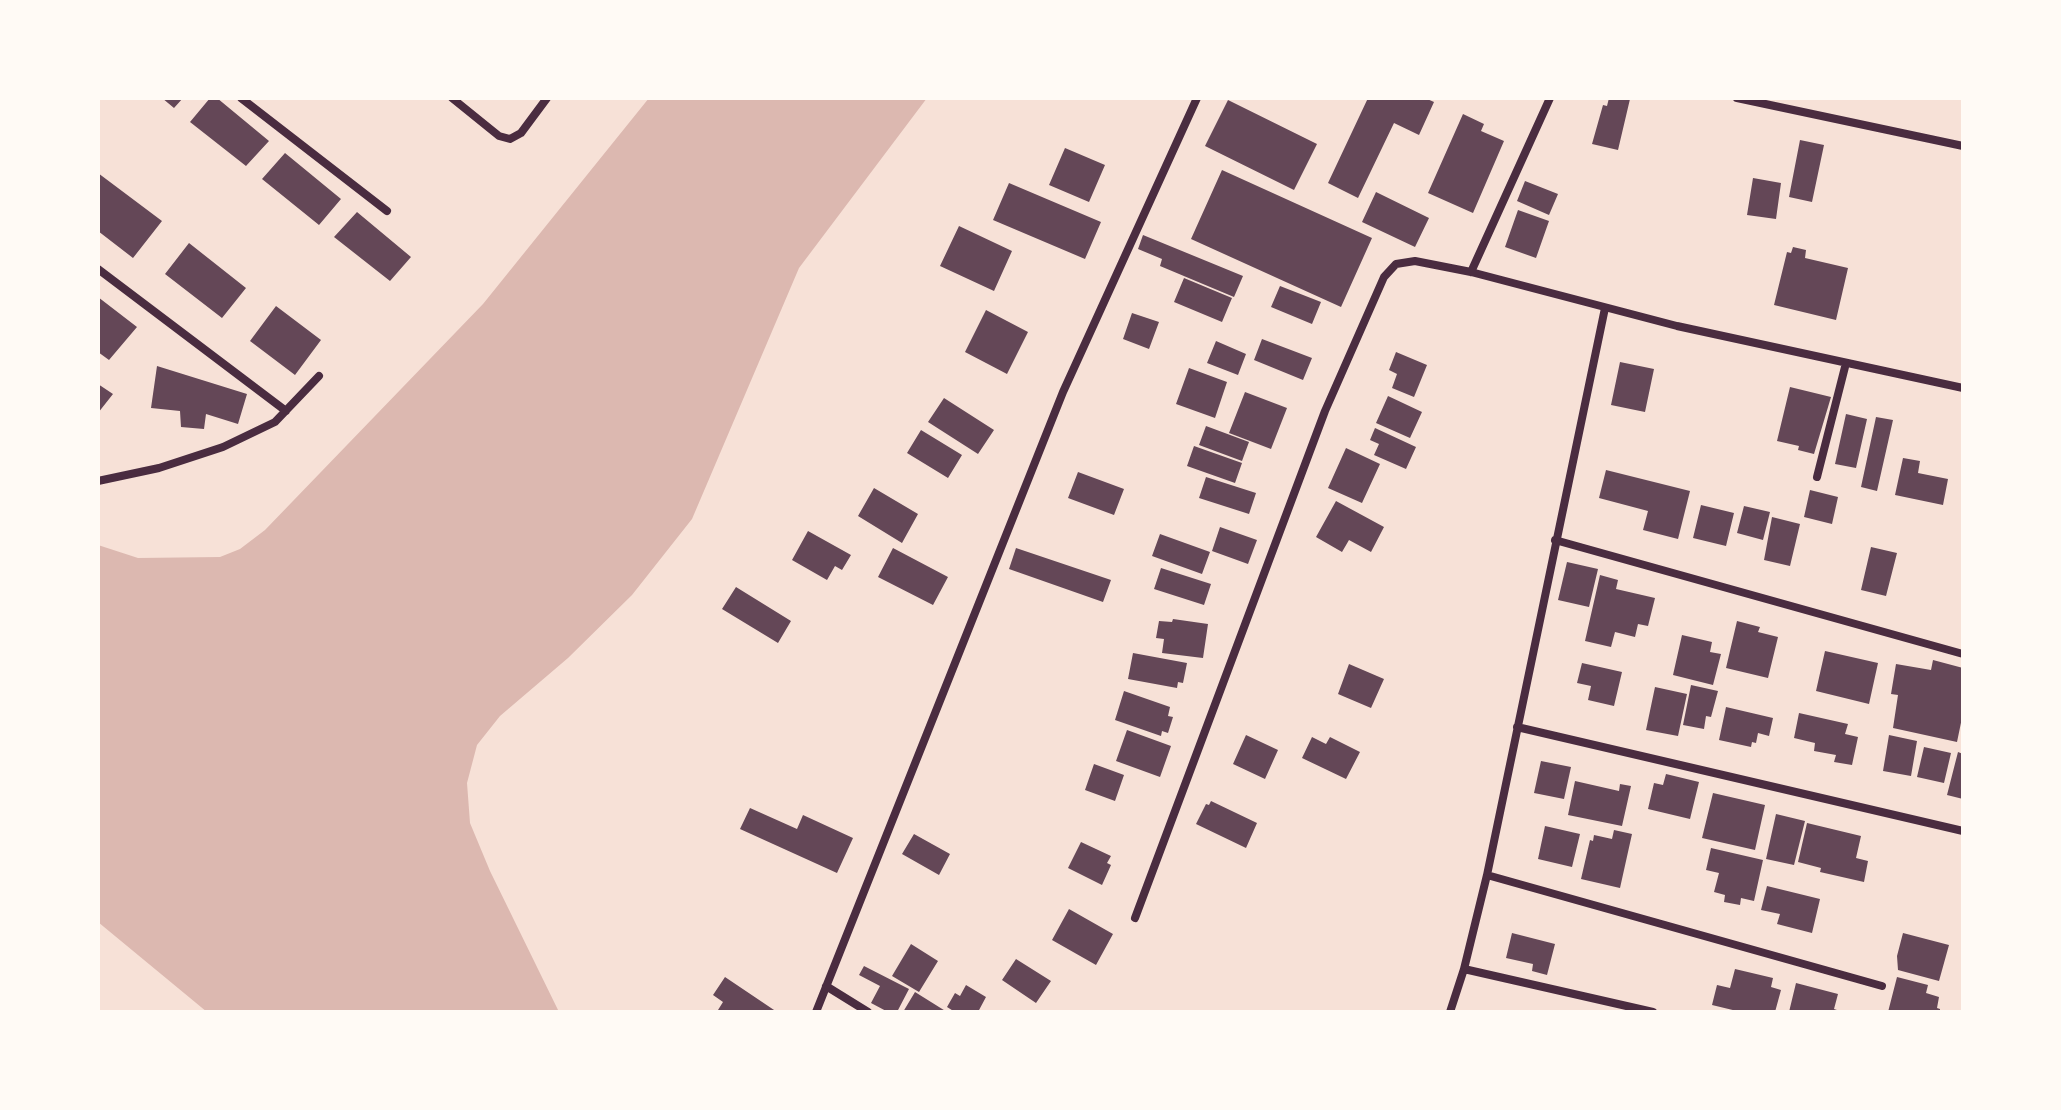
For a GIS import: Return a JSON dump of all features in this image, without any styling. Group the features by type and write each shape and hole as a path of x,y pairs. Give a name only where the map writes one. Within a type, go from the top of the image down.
{"street":[{"path":"241,98 387,211"},
{"path":"452,98 499,136 510,139 521,133 547,98"},
{"path":"816,1012 1063,392 1197,98"},
{"path":"1471,272 1550,98"},
{"path":"1737,98 1963,146"},
{"path":"1135,918 1325,411 1384,277 1396,264 1415,261 1471,272 1605,308 1963,388"},
{"path":"98,269 286,411"},
{"path":"1450,1012 1487,875 1605,308"},
{"path":"1817,477 1846,363"},
{"path":"98,481 159,468 223,447 275,422 319,376"},
{"path":"1555,540 1963,654"},
{"path":"1517,727 1963,831"},
{"path":"1487,875 1882,986"},
{"path":"1464,969 1653,1012"},
{"path":"826,986 868,1012"}],"shaded area":[{"path":"649,98 927,98 799,268 692,519 632,595 568,658 500,716 477,745 467,783 470,823 559,1012 207,1012 98,922 98,545 138,558 220,557 240,549 265,530 483,304"}],"building":[{"path":"162,98 183,98 174,108"},
{"path":"210,98 217,98 269,141 246,166 190,122"},
{"path":"1368,98 1425,98 1434,102 1419,135 1394,123 1358,198 1328,183"},
{"path":"1609,98 1630,99 1618,150 1592,144 1603,105 1607,106"},
{"path":"1228,100 1317,144 1294,190 1205,146"},
{"path":"1463,114 1484,124 1481,131 1504,141 1473,213 1428,193"},
{"path":"1800,140 1824,145 1812,202 1789,197"},
{"path":"1065,148 1105,165 1089,202 1049,185"},
{"path":"285,153 341,199 319,225 262,179"},
{"path":"1222,170 1372,238 1341,307 1191,239"},
{"path":"98,173 162,221 133,258 98,231"},
{"path":"1753,178 1781,183 1776,219 1747,215"},
{"path":"1525,181 1558,194 1549,215 1517,201"},
{"path":"1009,183 1101,222 1085,259 993,220"},
{"path":"1376,192 1429,218 1415,247 1362,222"},
{"path":"1518,210 1549,221 1536,258 1505,247"},
{"path":"357,212 411,257 390,281 334,237"},
{"path":"959,226 1012,251 994,291 940,266"},
{"path":"1143,235 1243,276 1234,297 1160,266 1162,259 1138,249"},
{"path":"189,243 246,288 222,318 165,274"},
{"path":"1793,247 1806,250 1805,258 1848,268 1836,320 1774,305 1787,252 1791,253"},
{"path":"1184,278 1232,298 1222,322 1174,302"},
{"path":"1280,286 1321,302 1312,324 1271,307"},
{"path":"98,297 137,327 109,360 98,352"},
{"path":"276,306 321,340 295,375 250,341"},
{"path":"986,310 1028,332 1007,374 965,352"},
{"path":"1132,313 1159,322 1149,349 1123,339"},
{"path":"1262,339 1312,358 1303,380 1254,360"},
{"path":"1216,341 1246,354 1238,375 1207,363"},
{"path":"1396,352 1427,365 1414,397 1392,388 1397,374 1389,370"},
{"path":"1620,362 1654,369 1645,412 1611,405"},
{"path":"157,366 247,394 238,424 206,414 204,429 181,427 180,411 151,408"},
{"path":"1189,368 1227,382 1215,418 1176,404"},
{"path":"98,384 113,394 98,413"},
{"path":"1790,387 1831,397 1814,454 1798,450 1799,446 1777,441"},
{"path":"1245,392 1287,408 1271,449 1229,433"},
{"path":"1388,396 1422,412 1410,438 1376,423"},
{"path":"944,398 994,430 978,454 928,422"},
{"path":"1846,414 1867,419 1856,468 1835,464"},
{"path":"1876,417 1893,420 1877,491 1861,487"},
{"path":"1206,426 1249,442 1242,461 1199,445"},
{"path":"1375,428 1416,447 1406,469 1374,455 1379,444 1370,440"},
{"path":"921,430 962,455 948,478 907,453"},
{"path":"1194,446 1242,463 1235,483 1187,466"},
{"path":"1346,448 1380,464 1362,503 1328,488"},
{"path":"1903,458 1920,461 1918,473 1948,479 1943,505 1895,495"},
{"path":"1606,470 1690,491 1678,539 1643,530 1648,511 1599,498"},
{"path":"1078,472 1124,489 1114,515 1068,498"},
{"path":"1206,477 1256,493 1249,514 1199,498"},
{"path":"874,488 918,514 902,543 858,516"},
{"path":"1810,490 1838,497 1832,524 1804,517"},
{"path":"1336,501 1384,527 1371,552 1349,540 1342,552 1316,537"},
{"path":"1701,505 1734,513 1726,546 1693,538"},
{"path":"1744,506 1770,512 1763,540 1737,533"},
{"path":"1772,517 1800,524 1790,566 1764,560"},
{"path":"1220,527 1257,540 1248,564 1212,551"},
{"path":"808,531 851,555 842,570 835,566 827,580 792,560"},
{"path":"1160,534 1210,552 1202,574 1152,556"},
{"path":"1871,547 1897,553 1886,596 1861,590"},
{"path":"893,548 948,577 933,605 878,577"},
{"path":"1016,548 1111,580 1103,602 1009,569"},
{"path":"1567,562 1598,569 1589,607 1558,600"},
{"path":"1161,568 1211,584 1204,605 1154,589"},
{"path":"1600,575 1618,580 1616,589 1655,598 1648,626 1638,624 1635,637 1615,632 1611,647 1585,641"},
{"path":"736,587 791,621 778,643 722,609"},
{"path":"1173,619 1208,624 1203,658 1162,653 1164,639 1156,638 1159,621 1172,622"},
{"path":"1737,621 1760,627 1758,632 1778,637 1768,678 1726,668"},
{"path":"1682,635 1712,642 1710,652 1721,654 1713,685 1673,675"},
{"path":"1825,651 1878,663 1869,704 1816,691"},
{"path":"1133,653 1187,663 1183,683 1178,682 1177,688 1128,679"},
{"path":"1933,660 1963,668 1963,713 1957,742 1893,728 1898,695 1891,694 1896,664 1931,670"},
{"path":"1582,663 1622,672 1614,706 1588,700 1591,686 1577,683"},
{"path":"1349,664 1384,679 1371,708 1338,694"},
{"path":"1691,685 1718,691 1711,717 1706,716 1704,729 1683,725"},
{"path":"1655,687 1687,694 1678,736 1646,730"},
{"path":"1124,691 1170,707 1168,716 1173,717 1168,733 1162,731 1161,736 1115,720"},
{"path":"1726,707 1773,718 1769,736 1758,733 1756,743 1752,742 1751,747 1719,740"},
{"path":"1799,713 1848,724 1845,734 1858,737 1852,765 1834,762 1836,755 1814,751 1815,743 1794,738"},
{"path":"1127,730 1171,746 1160,777 1116,761"},
{"path":"1246,735 1278,750 1265,779 1233,764"},
{"path":"1889,735 1917,741 1911,776 1883,771"},
{"path":"1312,737 1326,744 1330,737 1360,752 1346,779 1302,758"},
{"path":"1924,747 1951,753 1944,783 1917,777"},
{"path":"1958,752 1963,754 1963,799 1947,795"},
{"path":"1541,761 1571,767 1564,799 1534,793"},
{"path":"1094,764 1124,775 1115,801 1085,790"},
{"path":"1666,774 1699,782 1690,819 1648,809 1654,783 1663,785"},
{"path":"1575,781 1619,791 1620,784 1631,786 1622,826 1568,815"},
{"path":"1713,793 1765,805 1755,850 1702,838"},
{"path":"1211,801 1257,823 1246,848 1196,824 1206,804 1209,805"},
{"path":"750,808 797,829 803,815 853,838 837,873 740,829"},
{"path":"1776,814 1805,821 1794,865 1766,859"},
{"path":"1807,823 1861,836 1856,858 1868,861 1864,882 1820,872 1821,868 1798,862"},
{"path":"1545,826 1580,834 1572,867 1538,859"},
{"path":"1614,830 1632,834 1620,888 1581,879 1590,840 1593,841 1594,835 1612,839"},
{"path":"914,834 950,854 939,875 902,854"},
{"path":"1081,842 1111,856 1107,863 1111,865 1102,885 1068,868"},
{"path":"1711,848 1763,860 1754,901 1741,898 1740,905 1724,902 1725,895 1714,892 1719,873 1706,870"},
{"path":"1767,886 1820,899 1812,933 1777,924 1780,914 1761,910"},
{"path":"1069,909 1113,934 1096,965 1052,940"},
{"path":"1512,933 1555,944 1547,975 1532,971 1533,964 1506,958"},
{"path":"1903,933 1949,945 1939,981 1898,970 1897,956"},
{"path":"911,944 938,961 919,992 892,976"},
{"path":"1016,959 1051,981 1036,1003 1002,980"},
{"path":"864,966 909,989 897,1012 888,1012 871,1003 880,986 859,975"},
{"path":"1735,969 1773,978 1771,987 1781,990 1775,1012 1741,1012 1712,1005 1717,985 1730,988"},
{"path":"725,977 777,1012 720,1012 718,1010 723,1002 713,995"},
{"path":"1897,977 1928,985 1926,993 1939,997 1937,1008 1940,1012 1888,1012"},
{"path":"1796,983 1838,994 1834,1009 1843,1012 1789,1012"},
{"path":"966,985 986,997 978,1012 955,1012 947,1007 955,993 960,996"},
{"path":"915,992 947,1012 903,1012"}]}
